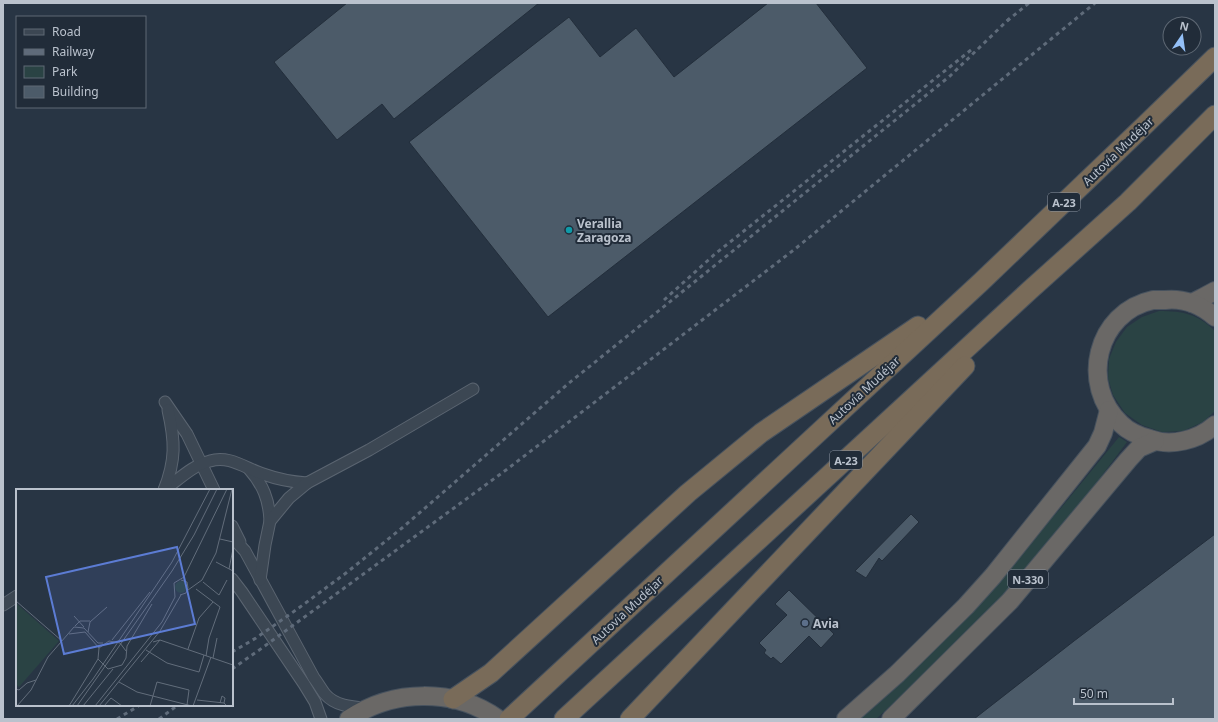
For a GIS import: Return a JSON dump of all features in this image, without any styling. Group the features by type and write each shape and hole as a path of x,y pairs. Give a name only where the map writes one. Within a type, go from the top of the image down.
{"highway":[{"name":"Autovía Mudéjar","path":"514,715 981,282 1215,57"},
{"name":"A-23","path":"564,719 1019,300 1128,202 1215,115"},
{"path":"630,719 981,349 1039,295 1128,202"},
{"path":"454,699 491,673 688,492 761,433 913,330 954,296 981,282"},
{"path":"1192,303 1215,290"},
{"name":"N-330","path":"1215,317 1208,311 1192,303 1173,299 1153,300 1134,307 1118,319 1106,335 1098,353 1096,373 1100,393 1108,410 1121,424 1137,435 1155,441 1165,442 1186,440 1204,433 1215,425"},
{"name":"N-330","path":"846,719 898,674 931,642 993,576 1096,446 1103,433 1108,410"},
{"name":"N-330","path":"891,719 1010,601 1139,448 1155,441"},
{"path":"349,719 367,708 388,701 410,696 424,696 454,699 482,710 498,719"}],"street":[{"path":"270,521 290,498 308,483 369,450 473,389"},
{"path":"164,489 173,460 172,431 166,402 186,434 214,489"},
{"path":"165,489 201,464 212,460 222,459 246,466 256,472 275,478 308,483"},
{"path":"246,466 257,479 266,494 268,501 270,521 260,580"},
{"path":"179,489 180,483 188,473"},
{"path":"233,528 314,678 325,694 337,703 367,708"},
{"path":"233,538 245,551"},
{"path":"233,580 304,684 315,702 321,719"},
{"path":"4,602 16,596"}],"green space":[{"path":"1159,311 1183,313 1196,317 1215,331 1215,411 1203,422 1183,431 1162,432 1142,425 1125,413 1113,395 1108,378 1109,359 1116,342 1127,327 1142,317"},
{"path":"1119,437 1127,442 1080,505 1026,571 968,635 876,719 855,719 902,679 1061,508"}],"building":[{"path":"347,3 539,3 394,119 382,104 337,140 274,62"},
{"name":"Verallia Zaragoza","path":"768,3 816,3 867,68 548,317 409,142 569,17 600,57 636,28 674,77"},
{"path":"911,514 919,522 882,561 879,558 866,578 855,571"},
{"path":"1215,534 1215,719 974,719 1074,641"},
{"name":"Avia","path":"789,590 834,634 821,648 809,636 781,664 773,657 771,659 764,653 766,650 759,643 787,615 775,604"}],"railway":[{"path":"1007,21 1029,3"},
{"path":"233,668 506,470 795,249 1095,3"},
{"path":"233,651 256,638 296,610 346,573 402,528 569,383 950,76 1010,18"},
{"path":"664,300 715,254 971,50"},
{"path":"117,719 138,706"},
{"path":"159,719 177,706"}],"place":[{"name":"Verallia Zaragoza","path":"569,230"},
{"name":"Avia","path":"805,623"}]}
